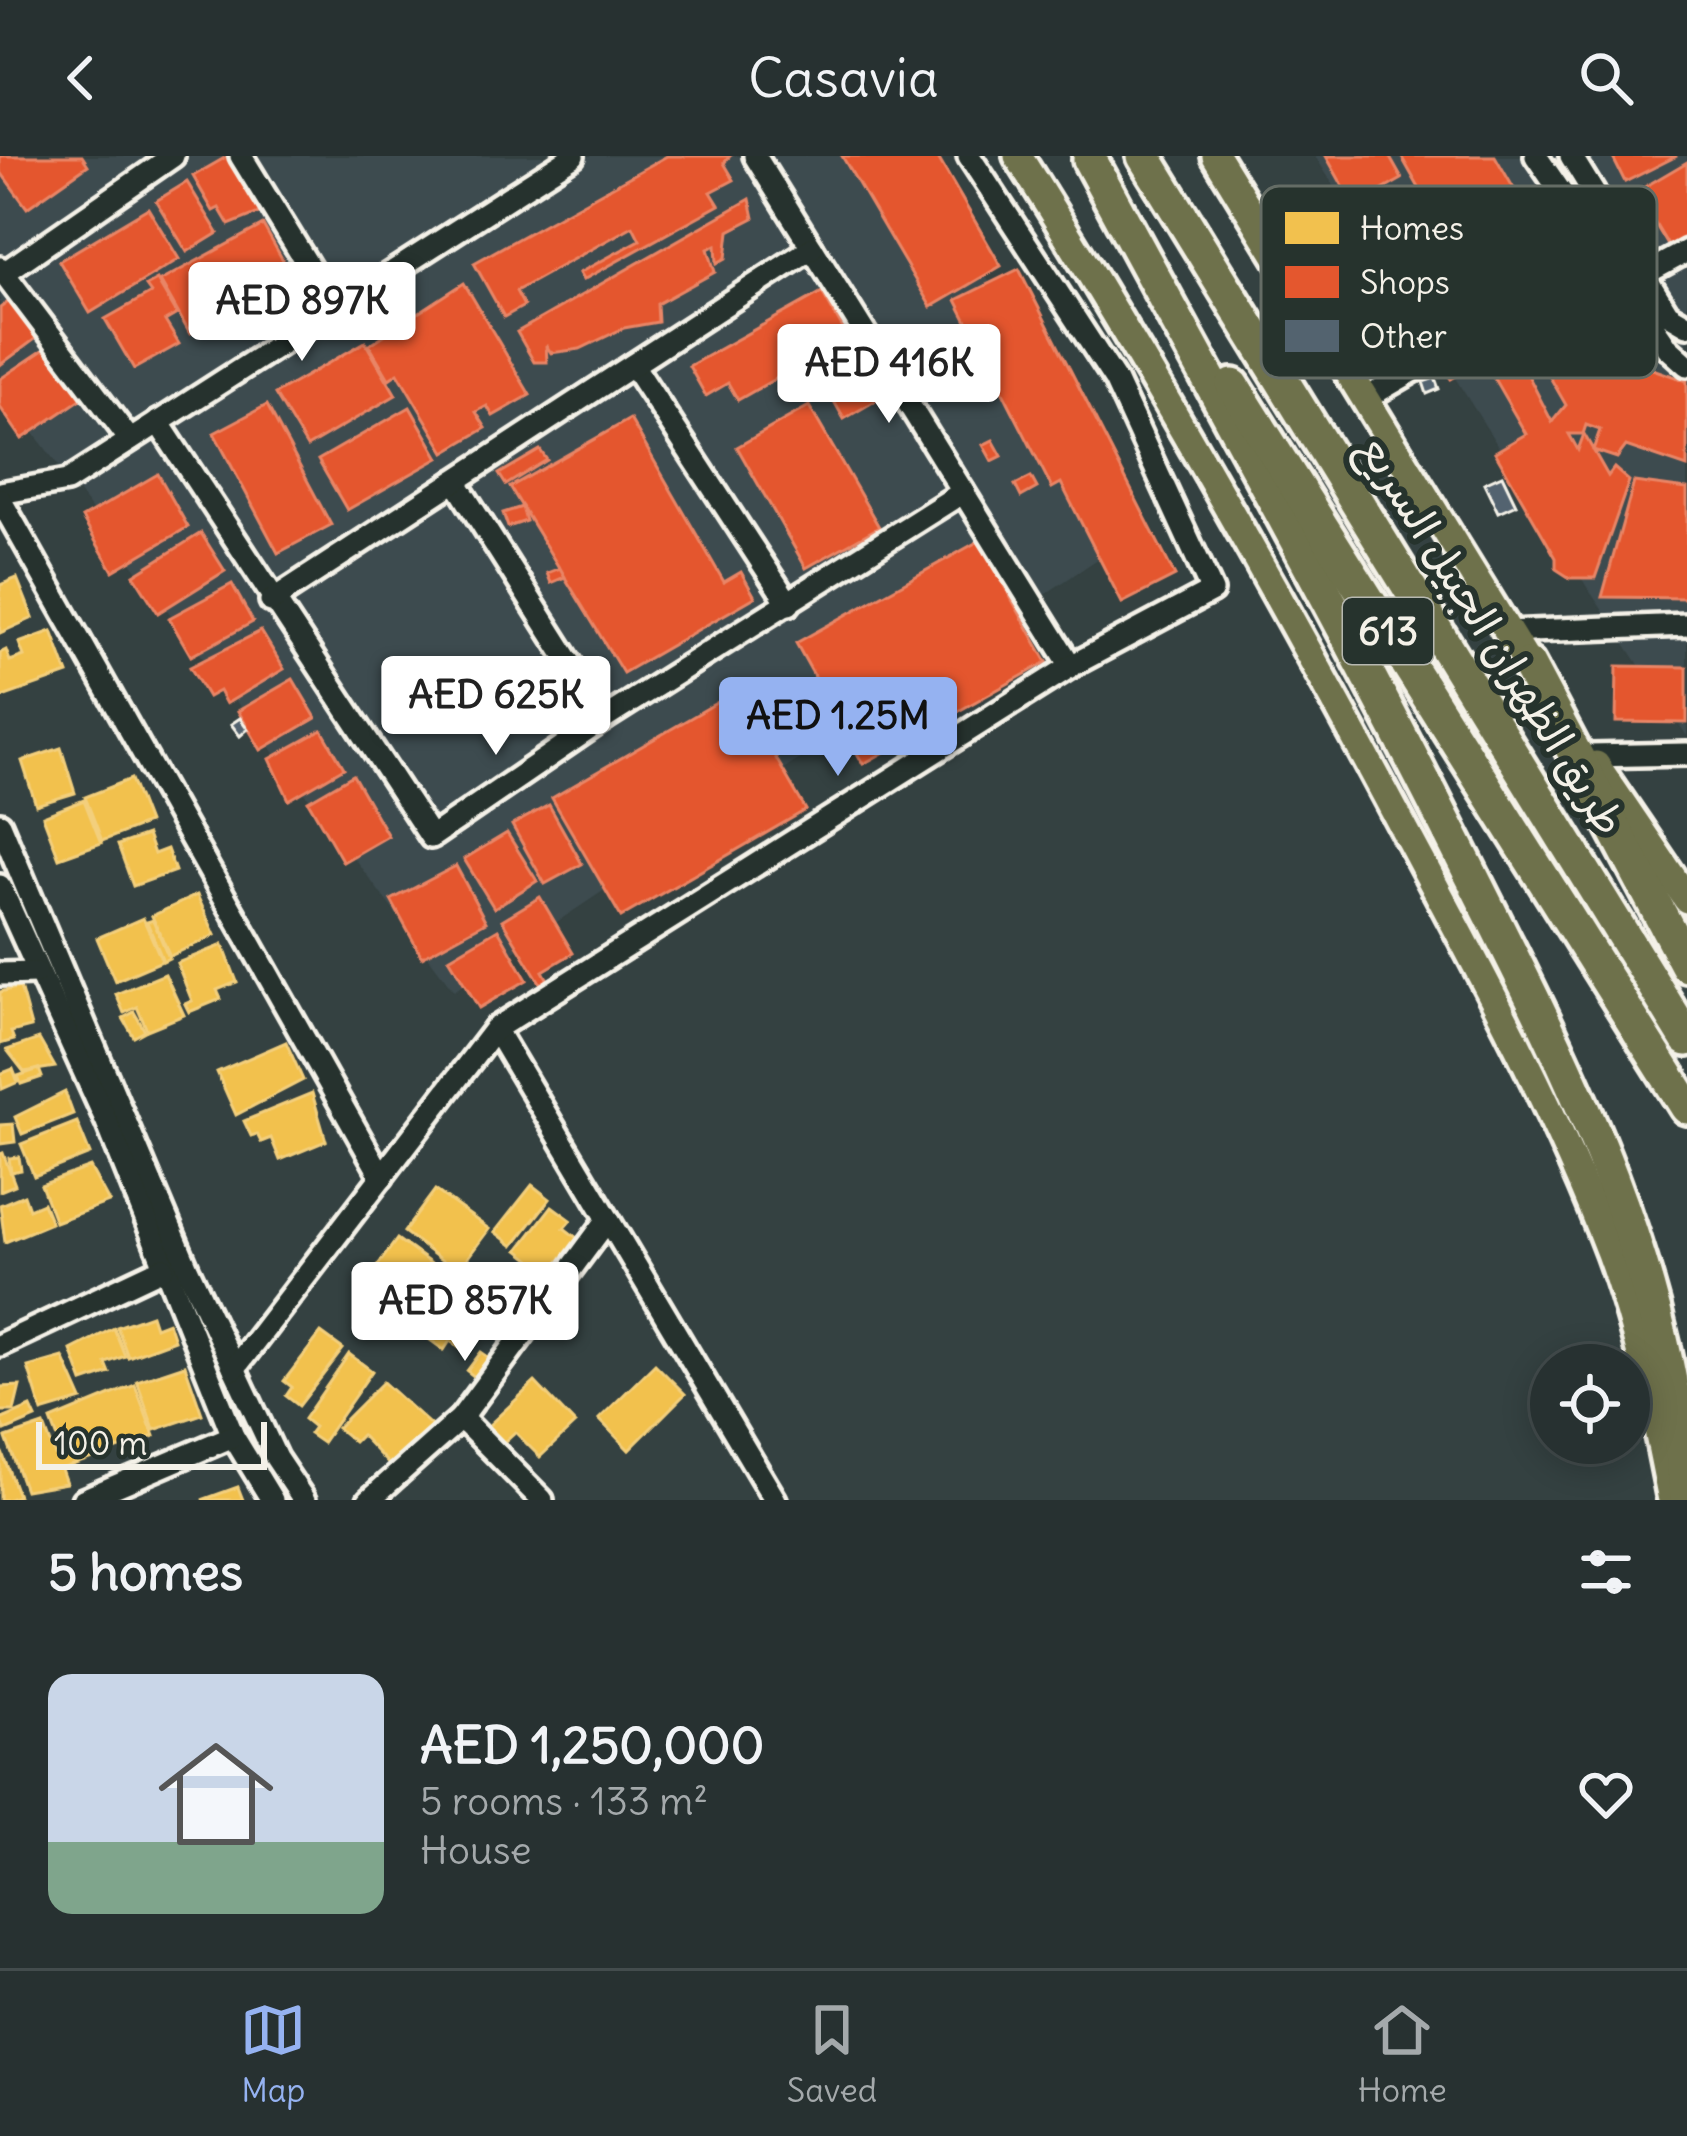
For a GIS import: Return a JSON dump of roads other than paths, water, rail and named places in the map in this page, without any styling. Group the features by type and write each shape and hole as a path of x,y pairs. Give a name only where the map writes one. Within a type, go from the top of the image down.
{"highway":[{"name":"طريق الظهران الجبيل السريع","path":"1144,156 1261,346"},
{"name":"طريق الظهران الجبيل السريع","path":"1089,158 1687,1107"},
{"path":"1089,158 1371,677 1578,1088 1640,1248 1661,1323 1687,1498"},
{"name":"طريق الظهران الجبيل السريع","path":"1281,378 1687,1039"},
{"path":"1528,665 1687,964"}],"main road":[{"path":"1018,156 1143,359 1297,627 1505,1025 1610,1254 1651,1394 1672,1500"},
{"name":"613","path":"1216,156 1261,231"},
{"name":"613","path":"1350,378 1505,632 1687,899"}],"street":[{"path":"130,440 2,270 173,156"},
{"path":"242,156 317,280"},
{"path":"382,1177 0,496 68,481 573,156"},
{"path":"755,156 1071,666"},
{"path":"234,1369 495,1029 1071,666 1212,591 1115,380 969,156"},
{"path":"1535,156 1555,186"},
{"path":"1571,156 1590,186"},
{"path":"271,601 812,248"},
{"path":"1657,267 1687,251"},
{"path":"1657,297 1668,314 1687,325"},
{"path":"1657,332 1687,364"},
{"path":"633,365 789,604"},
{"path":"1363,400 1401,378"},
{"path":"158,422 271,601 431,837 605,718 963,492"},
{"path":"454,481 605,718"},
{"path":"1505,632 1687,626"},
{"path":"1590,756 1687,754"},
{"path":"0,824 234,1369 276,1458 304,1500"},
{"path":"0,886 107,1122 233,1436 272,1500"},
{"path":"0,974 36,973"},
{"path":"495,1029 775,1500"},
{"path":"369,1500 461,1418 608,1219"},
{"path":"1,1340 163,1268"},
{"path":"461,1418 542,1500"},
{"path":"83,1500 233,1436"}]}
